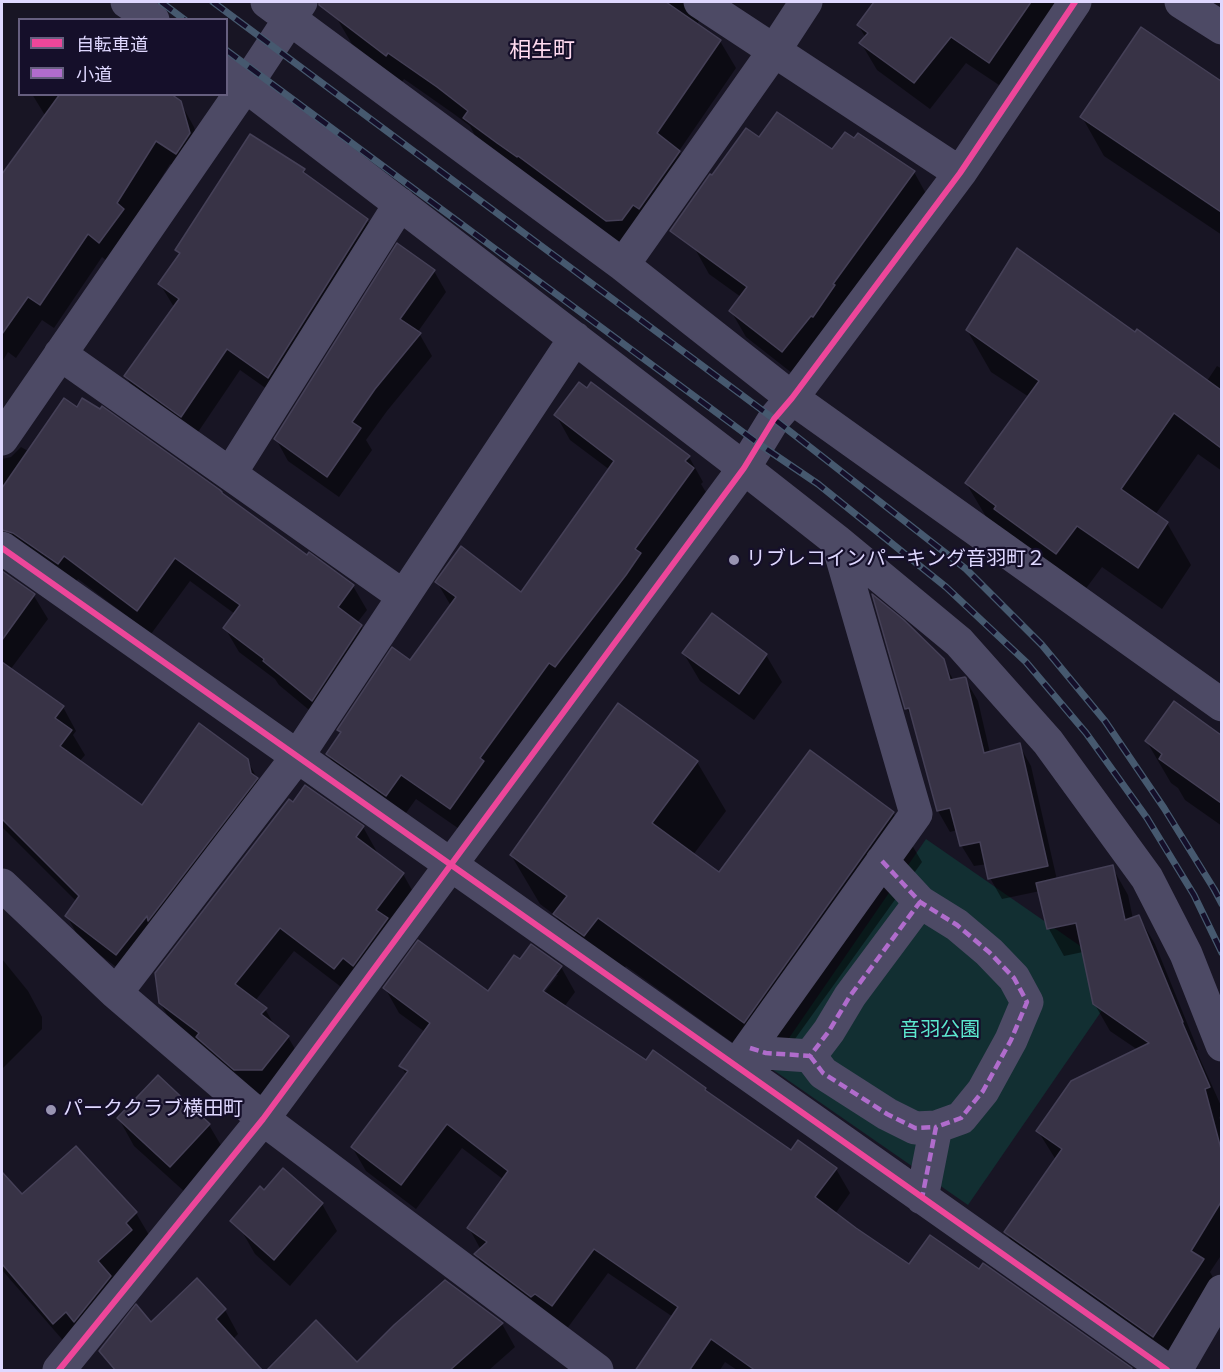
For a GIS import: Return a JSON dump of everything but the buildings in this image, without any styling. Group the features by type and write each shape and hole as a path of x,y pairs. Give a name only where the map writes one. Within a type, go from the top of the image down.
{"street":[{"path":"127,2 150,18"},
{"path":"700,2 960,173"},
{"path":"623,265 806,2"},
{"path":"59,1371 264,1119 744,468 774,419 960,173 1075,2"},
{"path":"1181,2 1221,28"},
{"path":"1221,705 792,398 623,265 286,7 236,78 744,468 959,642 1048,742 1147,878 1186,954 1221,1044"},
{"path":"2,439 60,354 225,96"},
{"path":"230,474 400,204"},
{"path":"116,993 297,757 574,338"},
{"path":"60,354 403,596"},
{"path":"743,1057 916,814 837,541"},
{"path":"2,548 451,865 743,1057 922,1198 1167,1371"},
{"path":"743,1057 766,1053 810,1056 823,1073 887,1114 915,1128 936,1127 961,1118 983,1091 1011,1040 1027,1002 1014,978 988,952 957,925 920,902 882,861"},
{"path":"2,885 116,993 264,1119 597,1371"},
{"path":"810,1056 829,1031 850,996 920,902"},
{"path":"922,1198 936,1127"},
{"path":"1176,1371 1221,1291"}],"green space":[{"name":"音羽公園","path":"926,839 1125,977 968,1205 769,1067"}],"railway":[{"path":"161,2 182,18"},
{"path":"213,2 774,419 966,569 1042,645 1105,721 1164,808 1222,904"},
{"path":"228,51 759,444 818,484 946,587 1026,662 1086,733 1147,818 1194,895 1222,953"}],"marked path":[{"path":"882,861 920,902 957,925 989,952 1014,978 1027,1002 1011,1040 983,1091 961,1118 936,1127 922,1198"},
{"path":"750,1048 766,1053 810,1056 829,1031 850,996 920,902"},
{"path":"810,1056 823,1073 887,1114 915,1128 936,1127"}],"cycle path":[{"path":"59,1370 263,1119 744,468 774,419 960,173 1075,2"},
{"path":"2,548 1167,1370"}],"place":[{"name":"リブレコインパーキング音羽町２","path":"734,560"},
{"name":"パーククラブ横田町","path":"51,1110"}],"district":[{"name":"相生町","path":"542,52"}]}
